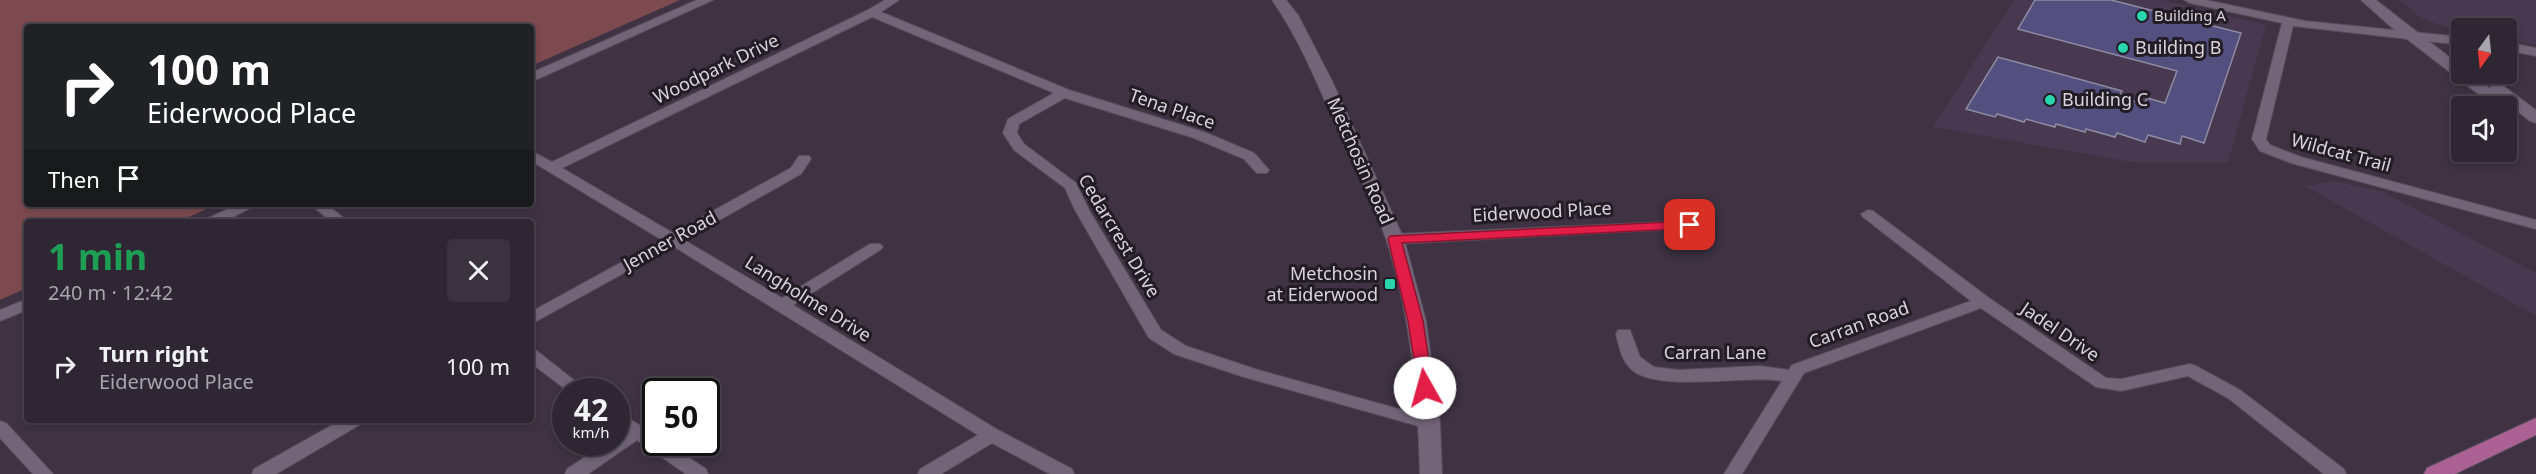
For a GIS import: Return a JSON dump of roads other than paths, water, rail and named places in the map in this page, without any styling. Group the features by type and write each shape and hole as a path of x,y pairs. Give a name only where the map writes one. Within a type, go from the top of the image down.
{"main road":[{"name":"Metchosin Road","path":"1279,0 1291,15 1324,81 1395,239 1416,321 1429,423 1431,474"},
{"path":"2368,0 2489,96"},
{"path":"2384,0 2451,53"},
{"path":"2491,84 2536,118"},
{"path":"2517,117 2536,132"},
{"path":"2435,474 2536,426"}],"street":[{"path":"534,77 707,0"},
{"name":"Woodpark Drive","path":"553,167 872,13 893,0"},
{"path":"2190,0 2288,22 2451,40"},
{"path":"872,13 1064,93"},
{"name":"Wildcat Trail","path":"2288,22 2259,139 2265,148 2296,160 2536,225"},
{"path":"2517,48 2536,52"},
{"name":"Tena Place","path":"1064,93 1199,135 1249,156 1262,170"},
{"name":"Cedarcrest Drive","path":"1064,93 1012,122 1010,133 1019,147 1071,186 1082,210 1155,334 1190,354 1429,423"},
{"name":"Langholme Drive","path":"534,157 782,305 992,435 1065,474"},
{"name":"Jenner Road","path":"534,317 796,171 804,159"},
{"path":"218,219 244,207"},
{"path":"321,207 338,219"},
{"name":"Jadel Drive","path":"1868,214 1983,302 2102,383 2121,385 2190,370 2234,394 2337,474"},
{"name":"Eiderwood Place","path":"1395,239 1690,225"},
{"path":"782,305 875,247"},
{"name":"Carran Road","path":"1734,474 1798,369 1809,363 1983,302"},
{"path":"0,316 24,305"},
{"name":"Carran Lane","path":"1624,333 1628,353 1639,367 1657,373 1676,375 1772,372 1792,377"},
{"path":"534,357 562,378"},
{"path":"261,474 350,423"},
{"path":"0,427 44,474"},
{"path":"630,428 699,474"},
{"path":"574,474 636,432"},
{"path":"927,474 992,435"}],"place":[{"name":"Building A","path":"2142,16"},
{"name":"Building B","path":"2123,48"},
{"name":"Building C","path":"2050,100"},
{"name":"Metchosin at Eiderwood","path":"1390,284"}]}
